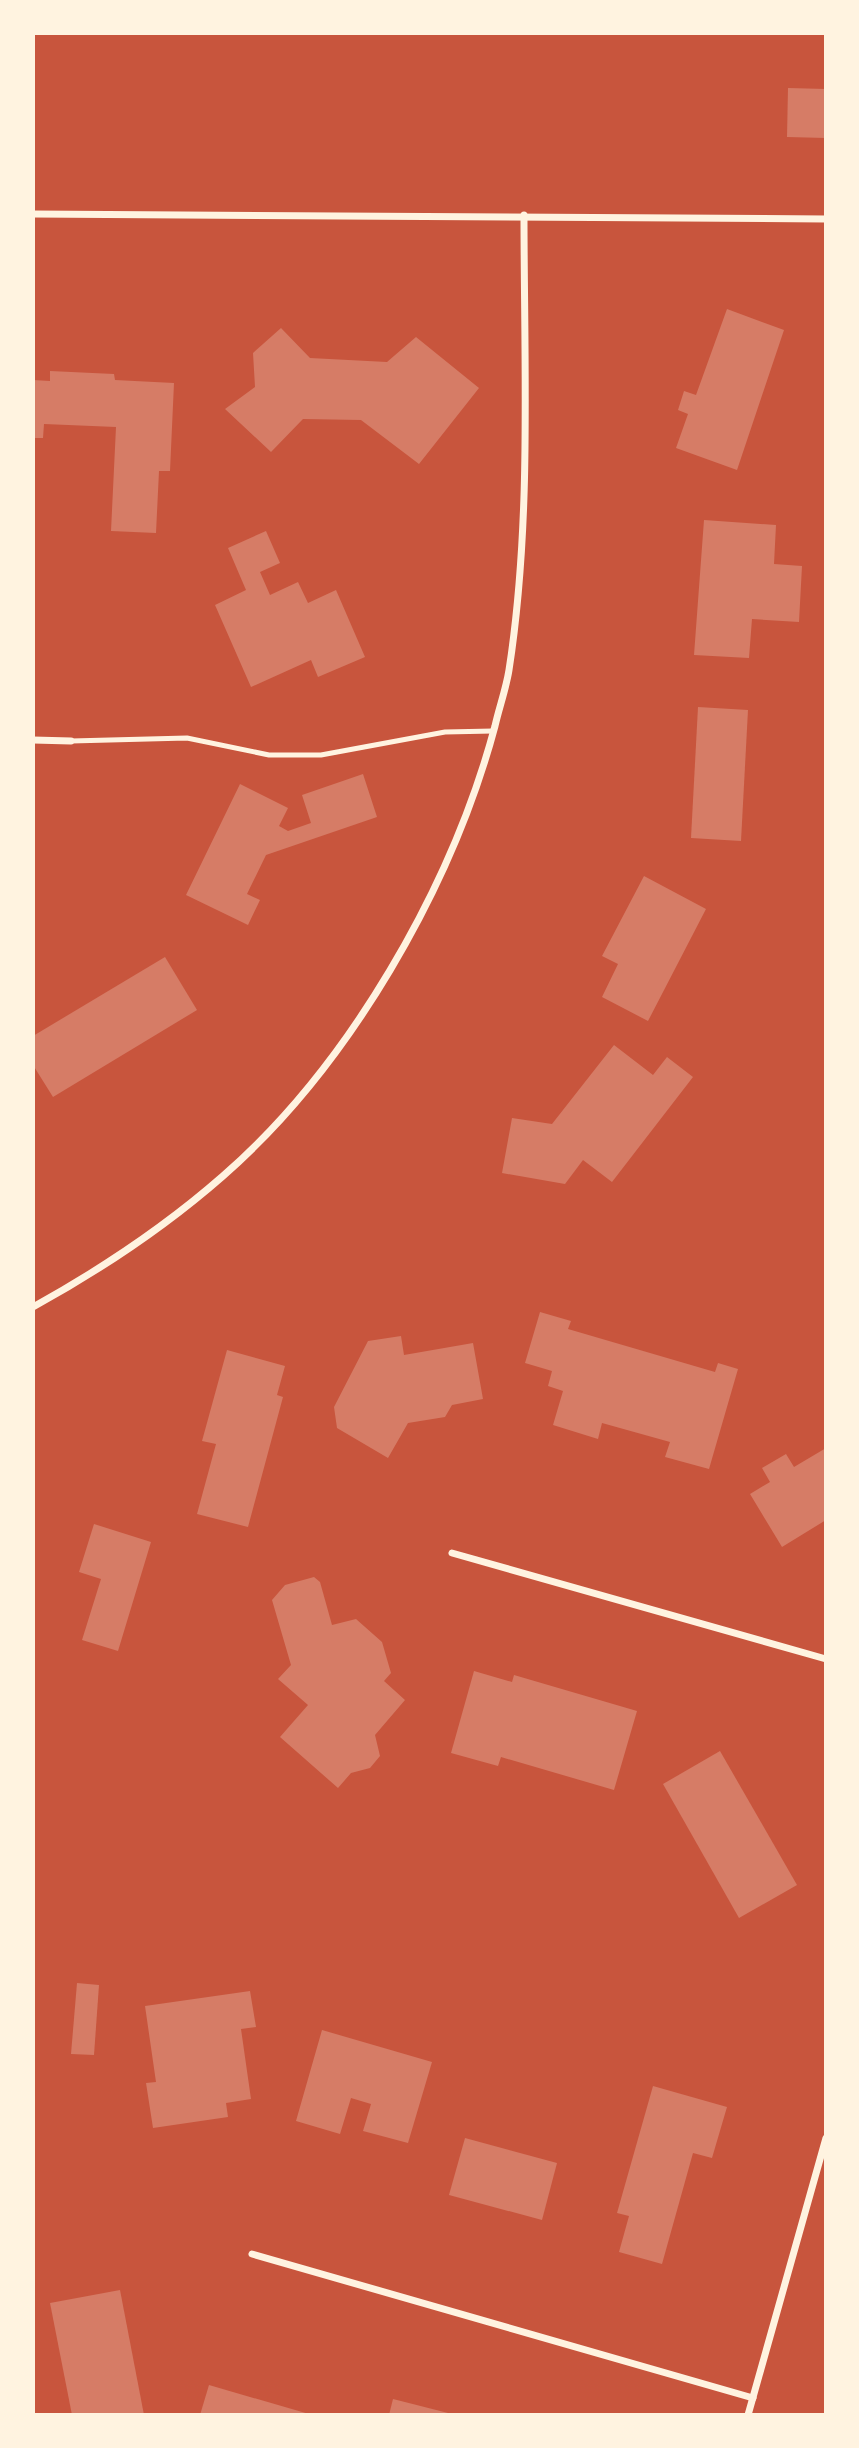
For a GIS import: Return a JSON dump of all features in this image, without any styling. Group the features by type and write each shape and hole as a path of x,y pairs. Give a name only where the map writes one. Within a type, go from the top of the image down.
{"street":[{"path":"33,214 826,219"},
{"path":"33,1307 102,1266 224,1176 284,1114 343,1041 393,965 432,893 464,822 509,674 518,598 524,458 524,215"},
{"path":"33,740 71,741"},
{"path":"452,1553 826,1659"},
{"path":"748,2415 826,2138"},
{"path":"252,2254 753,2398"}],"lane":[{"path":"71,741 187,738 269,755 321,755 445,732 493,731"}],"building":[{"path":"788,88 826,89 826,138 787,137"},
{"path":"727,309 784,330 737,470 676,448 688,414 678,410 684,391 696,395"},
{"path":"281,328 310,358 387,362 416,337 479,388 419,464 361,420 303,419 271,452 225,409 255,387 253,353"},
{"path":"50,371 114,374 115,380 174,383 170,471 159,471 156,533 111,531 116,427 44,424 43,438 33,438 33,380 50,381"},
{"path":"704,520 776,525 774,564 802,566 799,622 752,619 749,658 694,655"},
{"path":"266,531 280,563 260,572 270,595 298,582 308,603 336,590 365,657 318,677 311,660 251,687 215,605 246,590 228,548"},
{"path":"698,707 748,710 741,841 691,838"},
{"path":"363,774 377,817 266,855 247,894 260,900 248,925 186,895 240,784 288,808 279,826 288,831 311,823 302,795"},
{"path":"644,876 706,909 648,1021 602,997 618,964 602,956"},
{"path":"165,957 197,1010 53,1097 33,1065 33,1036"},
{"path":"614,1045 653,1075 667,1057 693,1077 612,1182 583,1160 565,1184 502,1173 512,1118 552,1124"},
{"path":"540,1312 571,1321 568,1329 715,1372 718,1363 738,1369 709,1469 665,1457 670,1442 602,1423 598,1439 553,1425 563,1391 548,1386 552,1371 525,1363"},
{"path":"401,1336 404,1355 473,1343 483,1399 452,1405 445,1417 408,1423 388,1458 337,1428 334,1407 368,1341"},
{"path":"227,1350 285,1366 277,1395 283,1397 248,1527 197,1514 216,1444 202,1441"},
{"path":"826,1448 826,1520 782,1547 750,1494 770,1482 762,1468 786,1454 794,1467"},
{"path":"94,1524 151,1542 118,1651 82,1640 101,1579 79,1572"},
{"path":"314,1577 320,1582 332,1625 356,1619 382,1642 391,1673 384,1681 405,1700 375,1735 380,1756 370,1768 351,1773 338,1788 280,1737 308,1705 278,1679 291,1665 272,1600 285,1585"},
{"path":"474,1671 512,1682 514,1675 637,1711 614,1790 501,1757 498,1766 451,1753"},
{"path":"720,1751 797,1885 739,1918 663,1784"},
{"path":"77,1983 99,1985 94,2055 71,2054"},
{"path":"250,1991 256,2027 241,2029 251,2099 226,2103 228,2117 153,2128 146,2083 156,2082 145,2006"},
{"path":"322,2030 432,2062 408,2143 363,2131 371,2104 351,2098 340,2134 296,2121"},
{"path":"653,2086 727,2107 712,2158 693,2153 662,2264 619,2252 629,2216 617,2213"},
{"path":"465,2138 557,2163 542,2220 449,2195"},
{"path":"120,2290 144,2415 72,2415 50,2303"},
{"path":"209,2385 309,2414 309,2415 200,2415"},
{"path":"393,2399 452,2414 452,2415 389,2415"}]}
